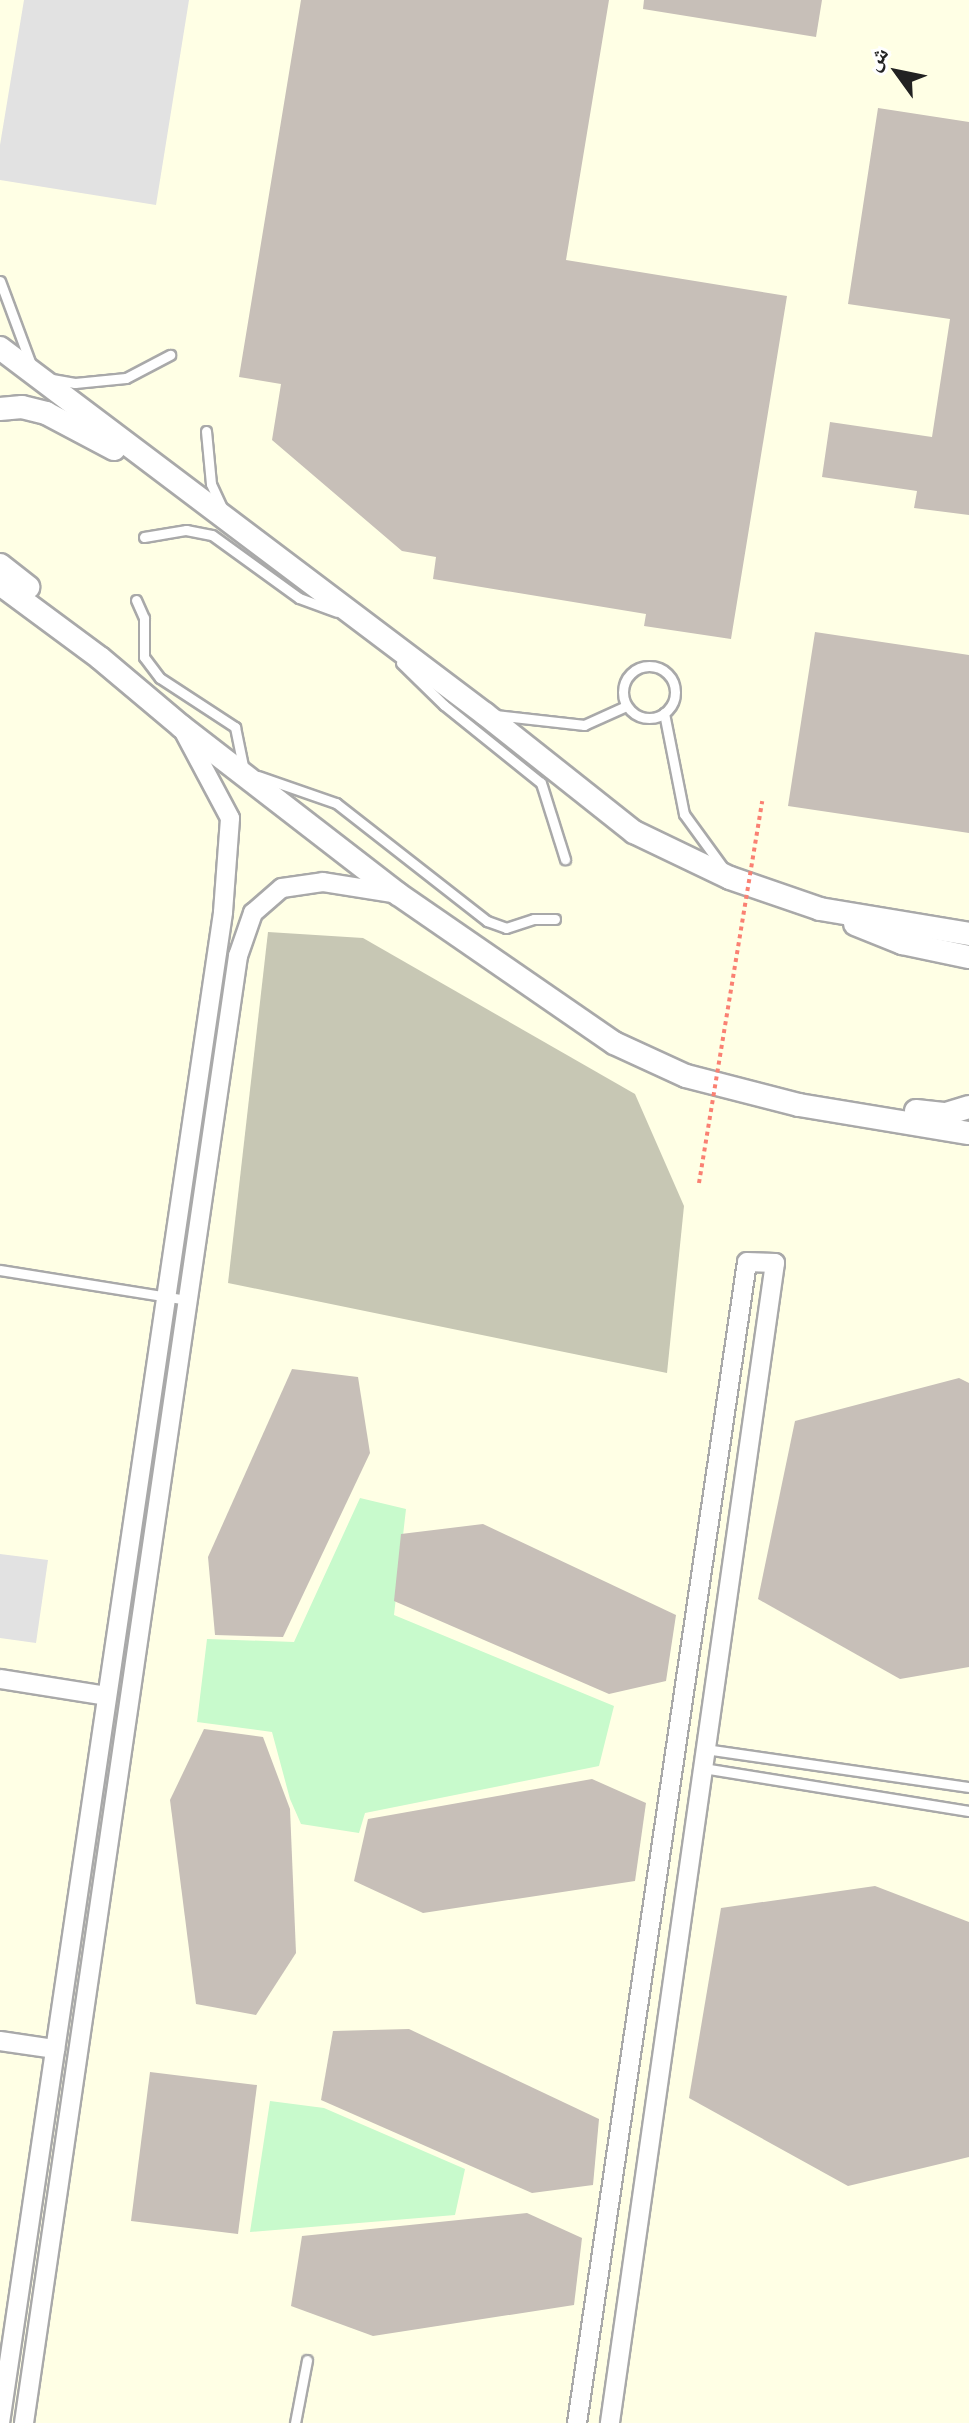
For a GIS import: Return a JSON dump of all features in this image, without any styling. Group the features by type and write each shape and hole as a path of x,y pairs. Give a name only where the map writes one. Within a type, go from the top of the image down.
{"street":[{"path":"0,348 231,526 485,714 634,832 730,878 820,909 902,943 969,957"},
{"path":"0,409 22,407 46,413 106,446 145,461"},
{"path":"0,565 29,588 100,658"},
{"path":"0,584 100,658 182,727 398,894 614,1043 686,1076 799,1105 969,1133"},
{"path":"1,2413 223,912 230,818 182,727"},
{"path":"24,2423 238,956 253,913 282,888 323,882 398,894"},
{"path":"820,909 969,934"},
{"path":"799,1105 946,1114 969,1107"},
{"path":"577,2423 747,1262 775,1263 610,2423"},
{"path":"0,1679 107,1696"},
{"path":"0,2041 55,2049"},
{"path":"595,2299 627,2304"}],"lane":[{"path":"0,281 34,375 75,383 126,378 170,355"},
{"path":"206,431 211,484 231,526"},
{"path":"144,537 186,530 212,535 299,598 359,621 444,705 541,783 565,859"},
{"path":"136,600 144,618 144,657 160,678 235,727 243,753 242,771 336,803 487,921 506,928 534,919 555,919"},
{"path":"643,666 657,667 669,675 675,688 673,702 664,713 644,718 626,706 623,692 626,679 643,666"},
{"path":"485,714 584,725 626,706"},
{"path":"664,713 684,814 730,878"},
{"path":"0,1270 187,1300"},
{"path":"704,1758 969,1787"},
{"path":"704,1758 969,1811"},
{"path":"295,2423 307,2360"}],"path":[{"path":"699,1183 762,801"}],"shaded area":[{"path":"0,0 969,0 969,2423 0,2423"},
{"path":"24,0 189,0 156,205 0,180 0,145"},
{"path":"268,932 363,938 635,1094 684,1206 667,1373 228,1283"},
{"path":"0,1554 48,1560 36,1643 0,1638"}],"green space":[{"path":"360,1498 406,1509 394,1615 614,1706 599,1766 365,1813 359,1833 301,1824 290,1799 272,1732 197,1722 207,1639 294,1642"},
{"path":"270,2101 324,2108 465,2169 455,2215 250,2232"}],"building":[{"path":"301,0 609,0 566,260 787,296 731,639 644,626 646,614 433,579 436,557 402,551 272,440 281,384 239,377"},
{"path":"644,0 822,0 816,37 643,9"},
{"path":"878,108 969,122 969,515 914,508 917,491 822,477 830,422 932,437 950,319 848,304"},
{"path":"815,632 969,655 969,833 788,806"},
{"path":"292,1369 358,1377 370,1453 283,1637 215,1635 208,1557"},
{"path":"959,1378 969,1383 969,1667 900,1679 758,1599 795,1421"},
{"path":"483,1524 676,1615 666,1681 609,1694 394,1601 401,1534"},
{"path":"204,1729 263,1737 290,1809 296,1953 256,2015 196,2004 170,1800"},
{"path":"592,1779 646,1803 635,1881 423,1913 354,1881 368,1819"},
{"path":"875,1886 969,1922 969,2157 848,2186 689,2098 721,1908"},
{"path":"409,2029 599,2119 593,2185 532,2193 321,2100 333,2031"},
{"path":"150,2072 257,2085 238,2234 131,2221"},
{"path":"527,2213 582,2238 574,2305 373,2336 291,2306 302,2236"}]}
